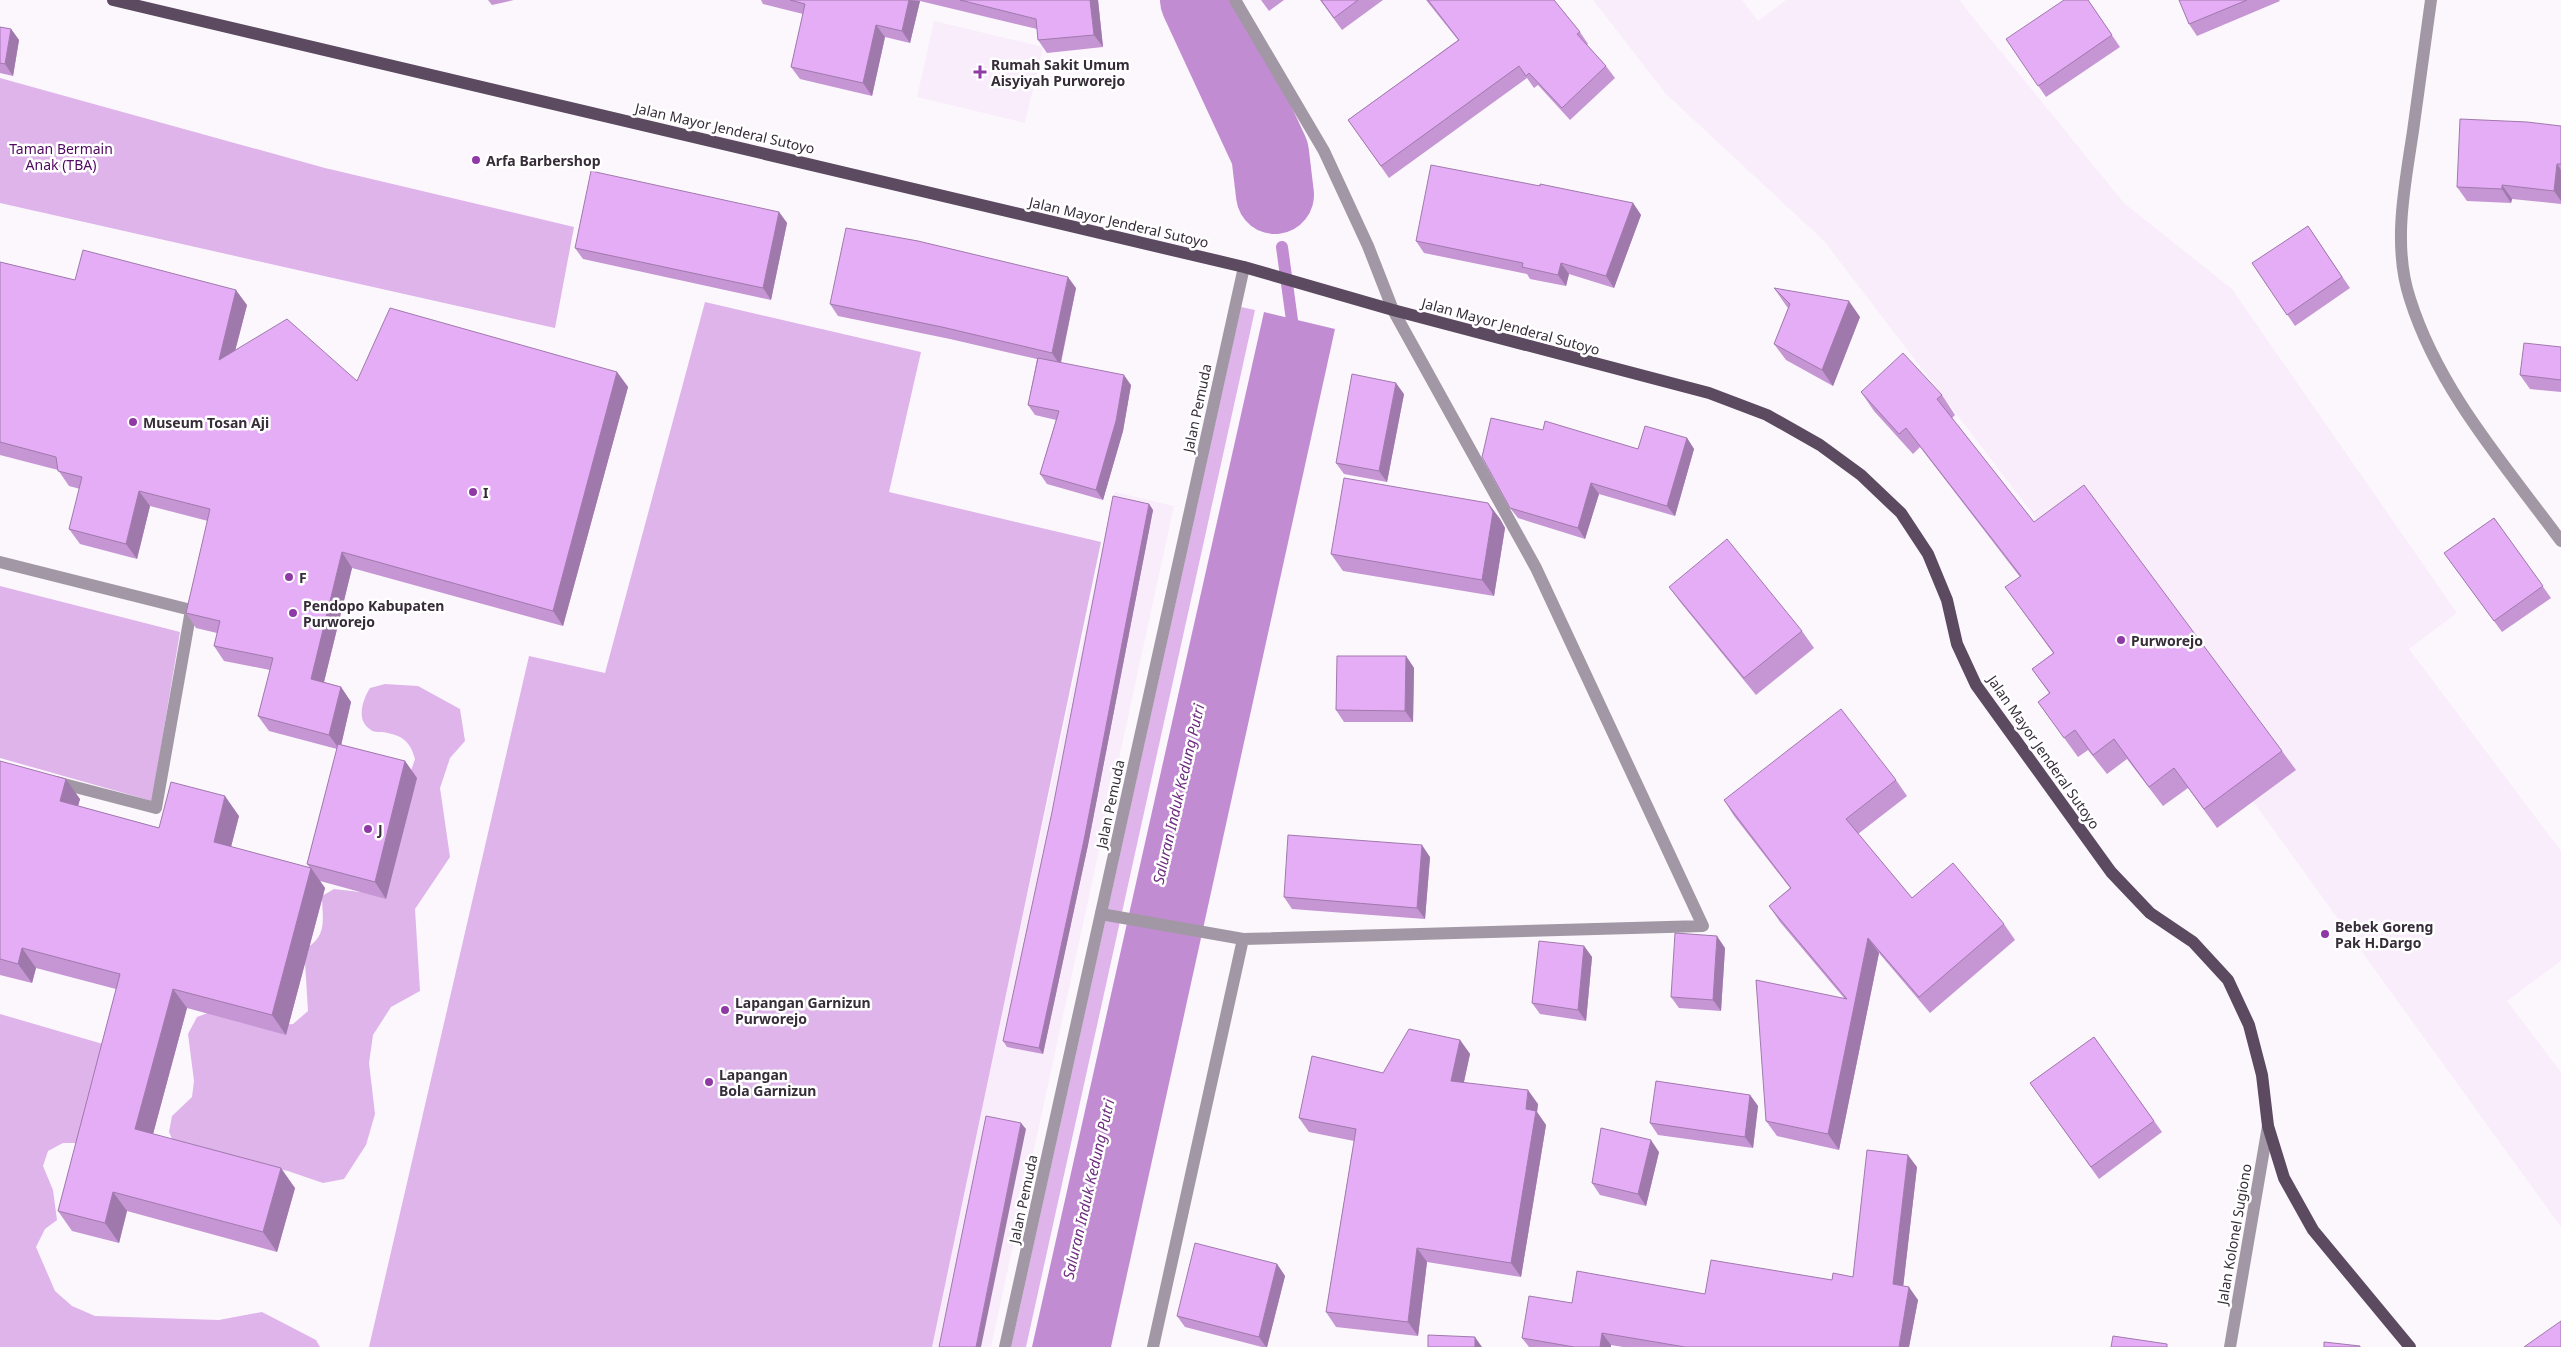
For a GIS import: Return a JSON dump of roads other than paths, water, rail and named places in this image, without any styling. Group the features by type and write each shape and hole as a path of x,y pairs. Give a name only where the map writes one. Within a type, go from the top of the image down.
{"main road":[{"name":"Jalan Mayor Jenderal Sutoyo","path":"113,0 1244,267 1393,310 1709,393 1775,420 1820,445 1861,475 1901,513 1928,554 1947,600 1957,644 1976,685 2111,872 2150,913 2193,942 2228,980 2249,1026 2262,1075 2268,1126 2284,1178 2313,1230 2410,1347"}],"street":[{"path":"1101,914 1243,939 1703,926 1536,568 1393,310 1368,246 1324,151 1235,0"},
{"path":"2431,0 2402,206 2402,249 2409,298 2428,348 2450,390 2561,541"},
{"name":"Jalan Pemuda","path":"1005,1347 1244,267"},
{"path":"0,562 190,610 156,808 46,779"},
{"path":"1153,1347 1243,939"},
{"name":"Jalan Kolonel Sugiono","path":"2230,1347 2268,1126"}],"water":[{"path":"1264,312 1335,329 1111,1347 1032,1347"}],"waterway":[{"path":"1199,0 1270,153 1275,195"},
{"name":"Saluran Induk Kedung Putri","path":"1282,247 1294,335"}],"place":[{"name":"Rumah Sakit Umum Aisyiyah Purworejo","path":"980,72"},
{"name":"Arfa Barbershop","path":"476,160"},
{"name":"Museum Tosan Aji","path":"133,422"},
{"name":"I","path":"473,492"},
{"name":"F","path":"289,577"},
{"name":"Pendopo Kabupaten Purworejo","path":"293,613"},
{"name":"Purworejo","path":"2121,640"},
{"name":"J","path":"368,829"},
{"name":"Bebek Goreng Pak H.Dargo","path":"2325,934"},
{"name":"Lapangan Garnizun Purworejo","path":"725,1010"},
{"name":"Lapangan Bola Garnizun","path":"709,1082"}],"park label":[{"name":"Taman Bermain Anak (TBA)","path":"61,156"}]}
